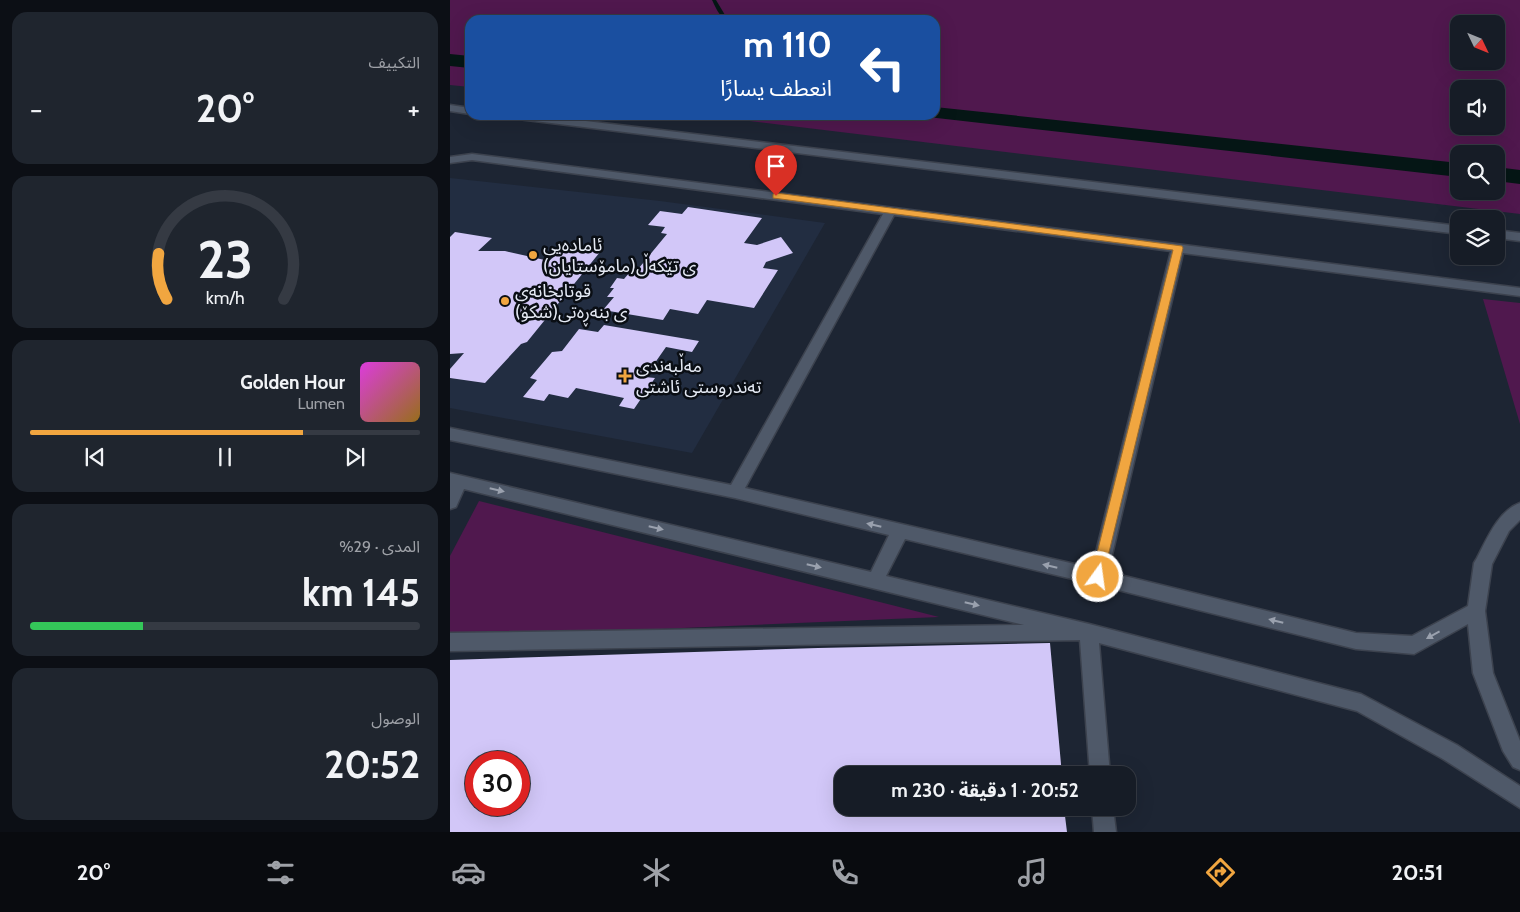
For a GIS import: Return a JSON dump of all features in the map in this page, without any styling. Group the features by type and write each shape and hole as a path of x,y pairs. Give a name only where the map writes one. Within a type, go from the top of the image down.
{"street":[{"path":"450,108 465,110"},
{"path":"551,120 1450,229"},
{"path":"450,156 1520,292"},
{"path":"450,160 465,157"},
{"path":"735,492 890,211"},
{"path":"1505,235 1520,237"},
{"path":"1098,577 1178,248"},
{"path":"450,434 735,492 1098,577 1356,641 1414,645 1476,611"},
{"path":"450,502 455,480 1089,632 1361,703 1450,752 1520,798"},
{"path":"1520,510 1504,526 1483,564 1476,611 1483,673 1510,744 1520,760"},
{"path":"876,581 900,531"},
{"path":"450,642 1089,632"},
{"path":"1089,632 1099,766"},
{"path":"1103,816 1104,832"}],"shaded area":[{"path":"450,0 1520,0 1520,214 1505,212 1505,210 1487,210 740,120 940,120 940,15 465,15 465,86 450,85"},
{"path":"450,178 660,201 825,223 692,453 450,408"},
{"path":"1483,299 1520,303 1520,424"},
{"path":"479,501 939,617 450,638 450,556"}],"building":[{"path":"688,207 762,218 744,243 757,245 781,237 793,253 766,262 763,268 778,270 754,308 707,300 698,314 670,309 663,320 603,310 614,297 607,297 614,288 610,288 617,278 624,279 630,272 634,274 667,234 661,233 665,227 648,225 660,211 682,214"},
{"name":"قوتابخانەی (شکۆ)ی بنەڕەتی","path":"455,232 492,238 478,251 505,251 549,261 565,247 600,252 527,342 521,344 485,383 450,378 450,369 464,353 450,354 450,237"},
{"path":"604,325 699,341 692,352 666,347 645,377 655,378 634,409 619,406 624,398 576,388 568,398 549,394 544,401 523,397 537,380 530,378 552,352 562,351 579,329 598,332"},
{"path":"1050,643 1061,766 834,766 834,816 1065,816 1067,832 450,832 450,660 818,648"}],"waterway":[{"path":"714,0 722,15"},
{"path":"450,60 465,62"},
{"path":"940,114 1450,169"},
{"path":"1505,175 1520,177"}],"place":[{"name":"ئامادەیی (مامۆستایان)ی تێکەڵ","path":"533,255"},
{"name":"قوتابخانەی (شکۆ)ی بنەڕەتی","path":"505,301"},
{"name":"مەڵبەندی تەندروستی ئاشتی","path":"625,376"}],"route":[{"path":"776,196 1178,248 1098,577"}]}
